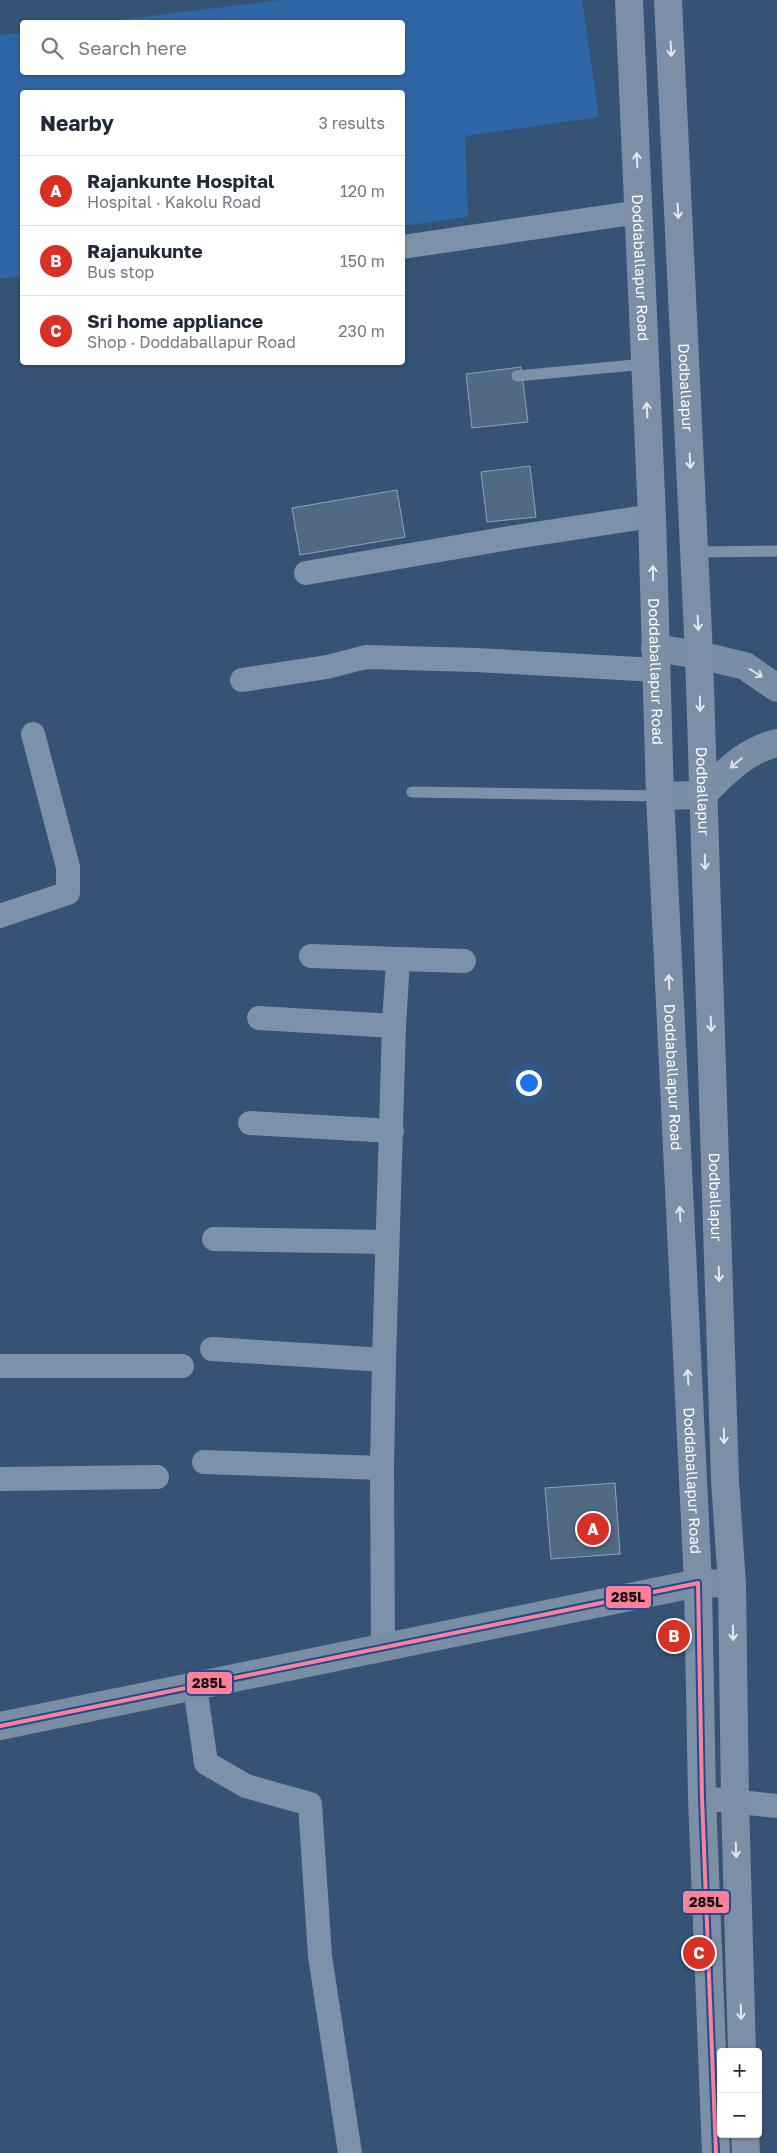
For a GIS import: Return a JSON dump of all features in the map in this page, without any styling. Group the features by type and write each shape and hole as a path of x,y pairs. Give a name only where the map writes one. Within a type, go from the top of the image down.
{"main road":[{"name":"Doddaballapur Road","path":"629,0 652,516 660,796 698,1583 702,1798 716,2153"},
{"name":"Dodballapur","path":"668,0 695,552 725,1480 732,1584"},
{"path":"655,659 699,655 745,666 777,688"},
{"path":"660,796 702,795 738,761 759,747 777,743"},
{"path":"0,1726 698,1583 732,1584 735,1801 742,2048"},
{"path":"745,2138 746,2153"}],"street":[{"path":"405,247 639,212"},
{"path":"306,573 514,536 652,516"},
{"path":"242,680 327,667 366,657 476,660 655,659"},
{"path":"0,916 68,893 68,867 34,734"},
{"path":"311,956 464,961"},
{"path":"383,1647 382,1468 384,1360 394,1026 398,959"},
{"path":"259,1018 394,1026"},
{"path":"250,1124 392,1131"},
{"path":"214,1239 387,1242"},
{"path":"212,1349 384,1360"},
{"path":"0,1366 182,1366"},
{"path":"204,1462 382,1468"},
{"path":"0,1479 157,1477"},
{"path":"195,1687 206,1764 246,1786 310,1804 320,1956 350,2153"},
{"path":"702,1798 777,1806"}],"lane":[{"path":"518,376 645,364"},
{"path":"695,552 777,551"},
{"path":"412,792 660,796"}],"shaded area":[{"path":"280,0 582,0 599,117 465,136 468,217 405,226 405,90 20,90 20,276 0,279 0,35 20,33 20,75 405,75 405,20 118,20"}],"building":[{"path":"521,367 528,422 472,428 466,374"},
{"path":"530,466 536,517 487,522 481,472"},
{"path":"397,490 405,537 300,555 292,508"},
{"path":"615,1483 620,1554 551,1559 545,1488"}],"transit line":[{"name":"285L","path":"0,1726 698,1583 702,1798 716,2153"}],"place":[{"name":"Rajankunte Hospital","path":"593,1529"},
{"name":"Rajanukunte","path":"674,1636"},
{"name":"Sri home appliance","path":"699,1953"}]}
